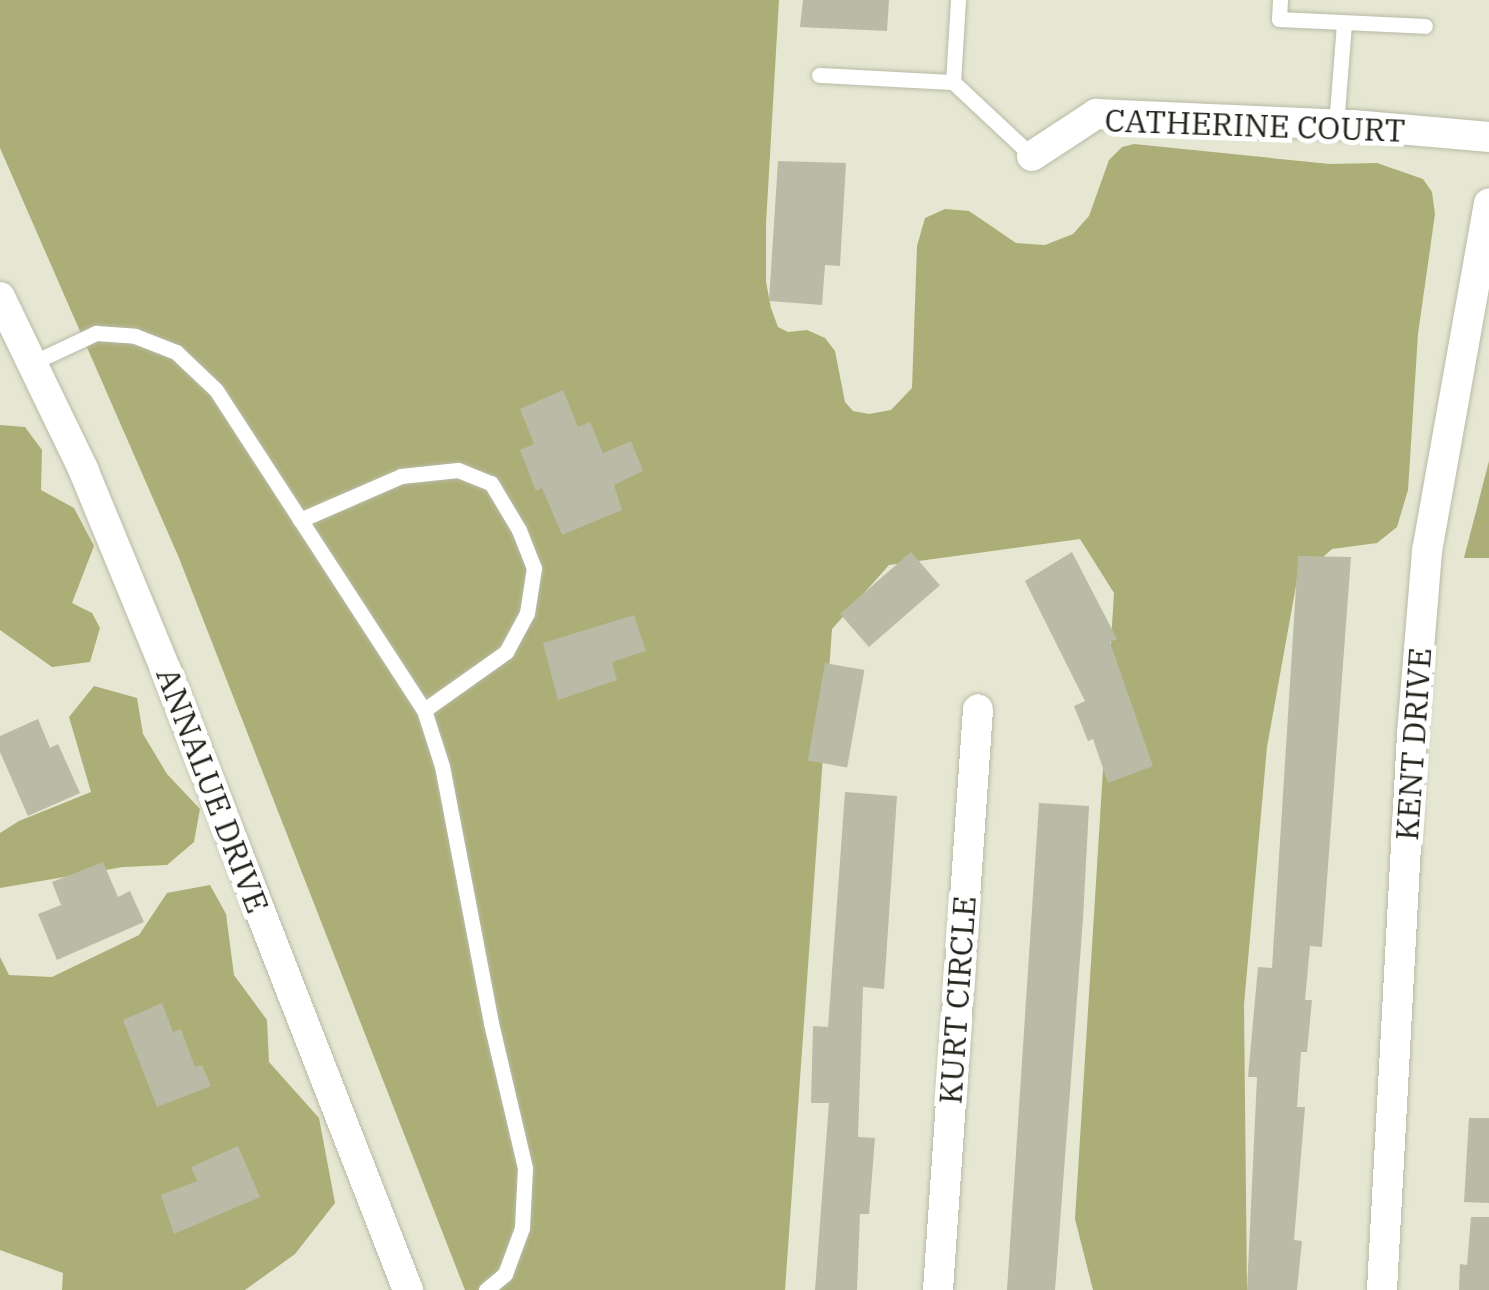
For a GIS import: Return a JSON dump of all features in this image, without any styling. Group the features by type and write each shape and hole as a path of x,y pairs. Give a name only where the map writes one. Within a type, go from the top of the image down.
{"street":[{"name":"CATHERINE COURT","path":"1032,156 1096,114 1336,125 1489,137"},
{"name":"KENT DRIVE","path":"1382,1290 1412,734 1427,551 1489,204"},
{"name":"ANNALUE DRIVE","path":"0,297 82,470 166,670 408,1290"},
{"name":"KURT CIRCLE","path":"938,1290 978,710"}],"lane":[{"path":"953,82 958,0"},
{"path":"1280,0 1279,19 1424,26"},
{"path":"1336,125 1344,23"},
{"path":"818,74 953,82 1032,156"},
{"path":"32,363 96,333 135,336 176,352 216,390 424,710 442,766 490,1024 526,1168 522,1228 506,1274 486,1290"},
{"path":"300,520 401,476 458,470 491,484 519,530 534,568 527,614 506,652 424,710"}],"green space":[{"path":"0,0 779,0 766,224 766,282 771,308 778,327 788,332 807,330 825,338 835,351 845,402 853,411 869,414 891,410 912,388 917,246 925,218 945,209 969,211 1016,243 1045,245 1073,234 1089,216 1109,160 1122,147 1134,144 1330,164 1377,163 1423,179 1432,192 1435,214 1418,334 1408,490 1397,527 1377,543 1332,549 1297,580 1267,747 1244,1005 1247,1290 1093,1290 1075,1219 1114,593 1080,539 889,565 832,629 785,1290 465,1290 179,558 0,148"},
{"path":"0,425 25,427 42,450 41,490 74,508 94,546 72,603 92,613 100,628 90,662 52,667 0,630"},
{"path":"1489,461 1489,558 1464,558"},
{"path":"94,686 137,698 143,734 167,774 200,809 194,842 167,865 123,867 0,888 0,833 19,821 91,792 69,717"},
{"path":"210,885 226,914 234,975 267,1020 269,1062 319,1118 335,1203 295,1254 245,1290 62,1290 63,1273 0,1250 0,957 9,975 52,977 139,935 167,893"}],"building":[{"path":"803,0 889,0 887,31 800,27"},
{"path":"778,161 846,163 840,266 825,265 822,305 769,301"},
{"path":"563,390 578,427 590,422 603,453 631,441 643,471 614,485 622,510 562,535 542,488 536,491 520,450 534,444 520,409"},
{"path":"911,552 940,585 869,647 840,614"},
{"path":"1072,552 1117,639 1110,642 1153,766 1108,783 1093,739 1088,741 1074,706 1085,701 1025,581"},
{"path":"1298,556 1351,557 1322,947 1310,946 1305,1000 1312,1000 1307,1052 1301,1052 1297,1107 1305,1107 1294,1240 1302,1241 1297,1290 1247,1290 1257,1077 1248,1077 1258,967 1272,968"},
{"path":"634,615 646,651 612,662 617,680 558,700 543,643"},
{"path":"825,663 864,670 847,767 808,760"},
{"path":"38,719 50,748 58,744 80,793 28,816 0,752 0,736"},
{"path":"845,792 897,796 884,989 863,987 858,1137 875,1138 869,1214 860,1214 857,1290 815,1290 829,1103 811,1103 813,1026 828,1027"},
{"path":"1039,803 1089,806 1083,919 1055,1290 1007,1290"},
{"path":"103,862 118,897 130,891 144,922 57,960 38,914 61,905 52,882"},
{"path":"162,1003 173,1032 181,1029 195,1067 202,1065 211,1086 157,1107 123,1020"},
{"path":"1469,1118 1489,1118 1489,1203 1464,1202"},
{"path":"238,1146 260,1197 174,1234 161,1195 197,1181 191,1167"},
{"path":"1471,1217 1489,1217 1489,1290 1459,1290 1460,1264 1467,1265"}]}
